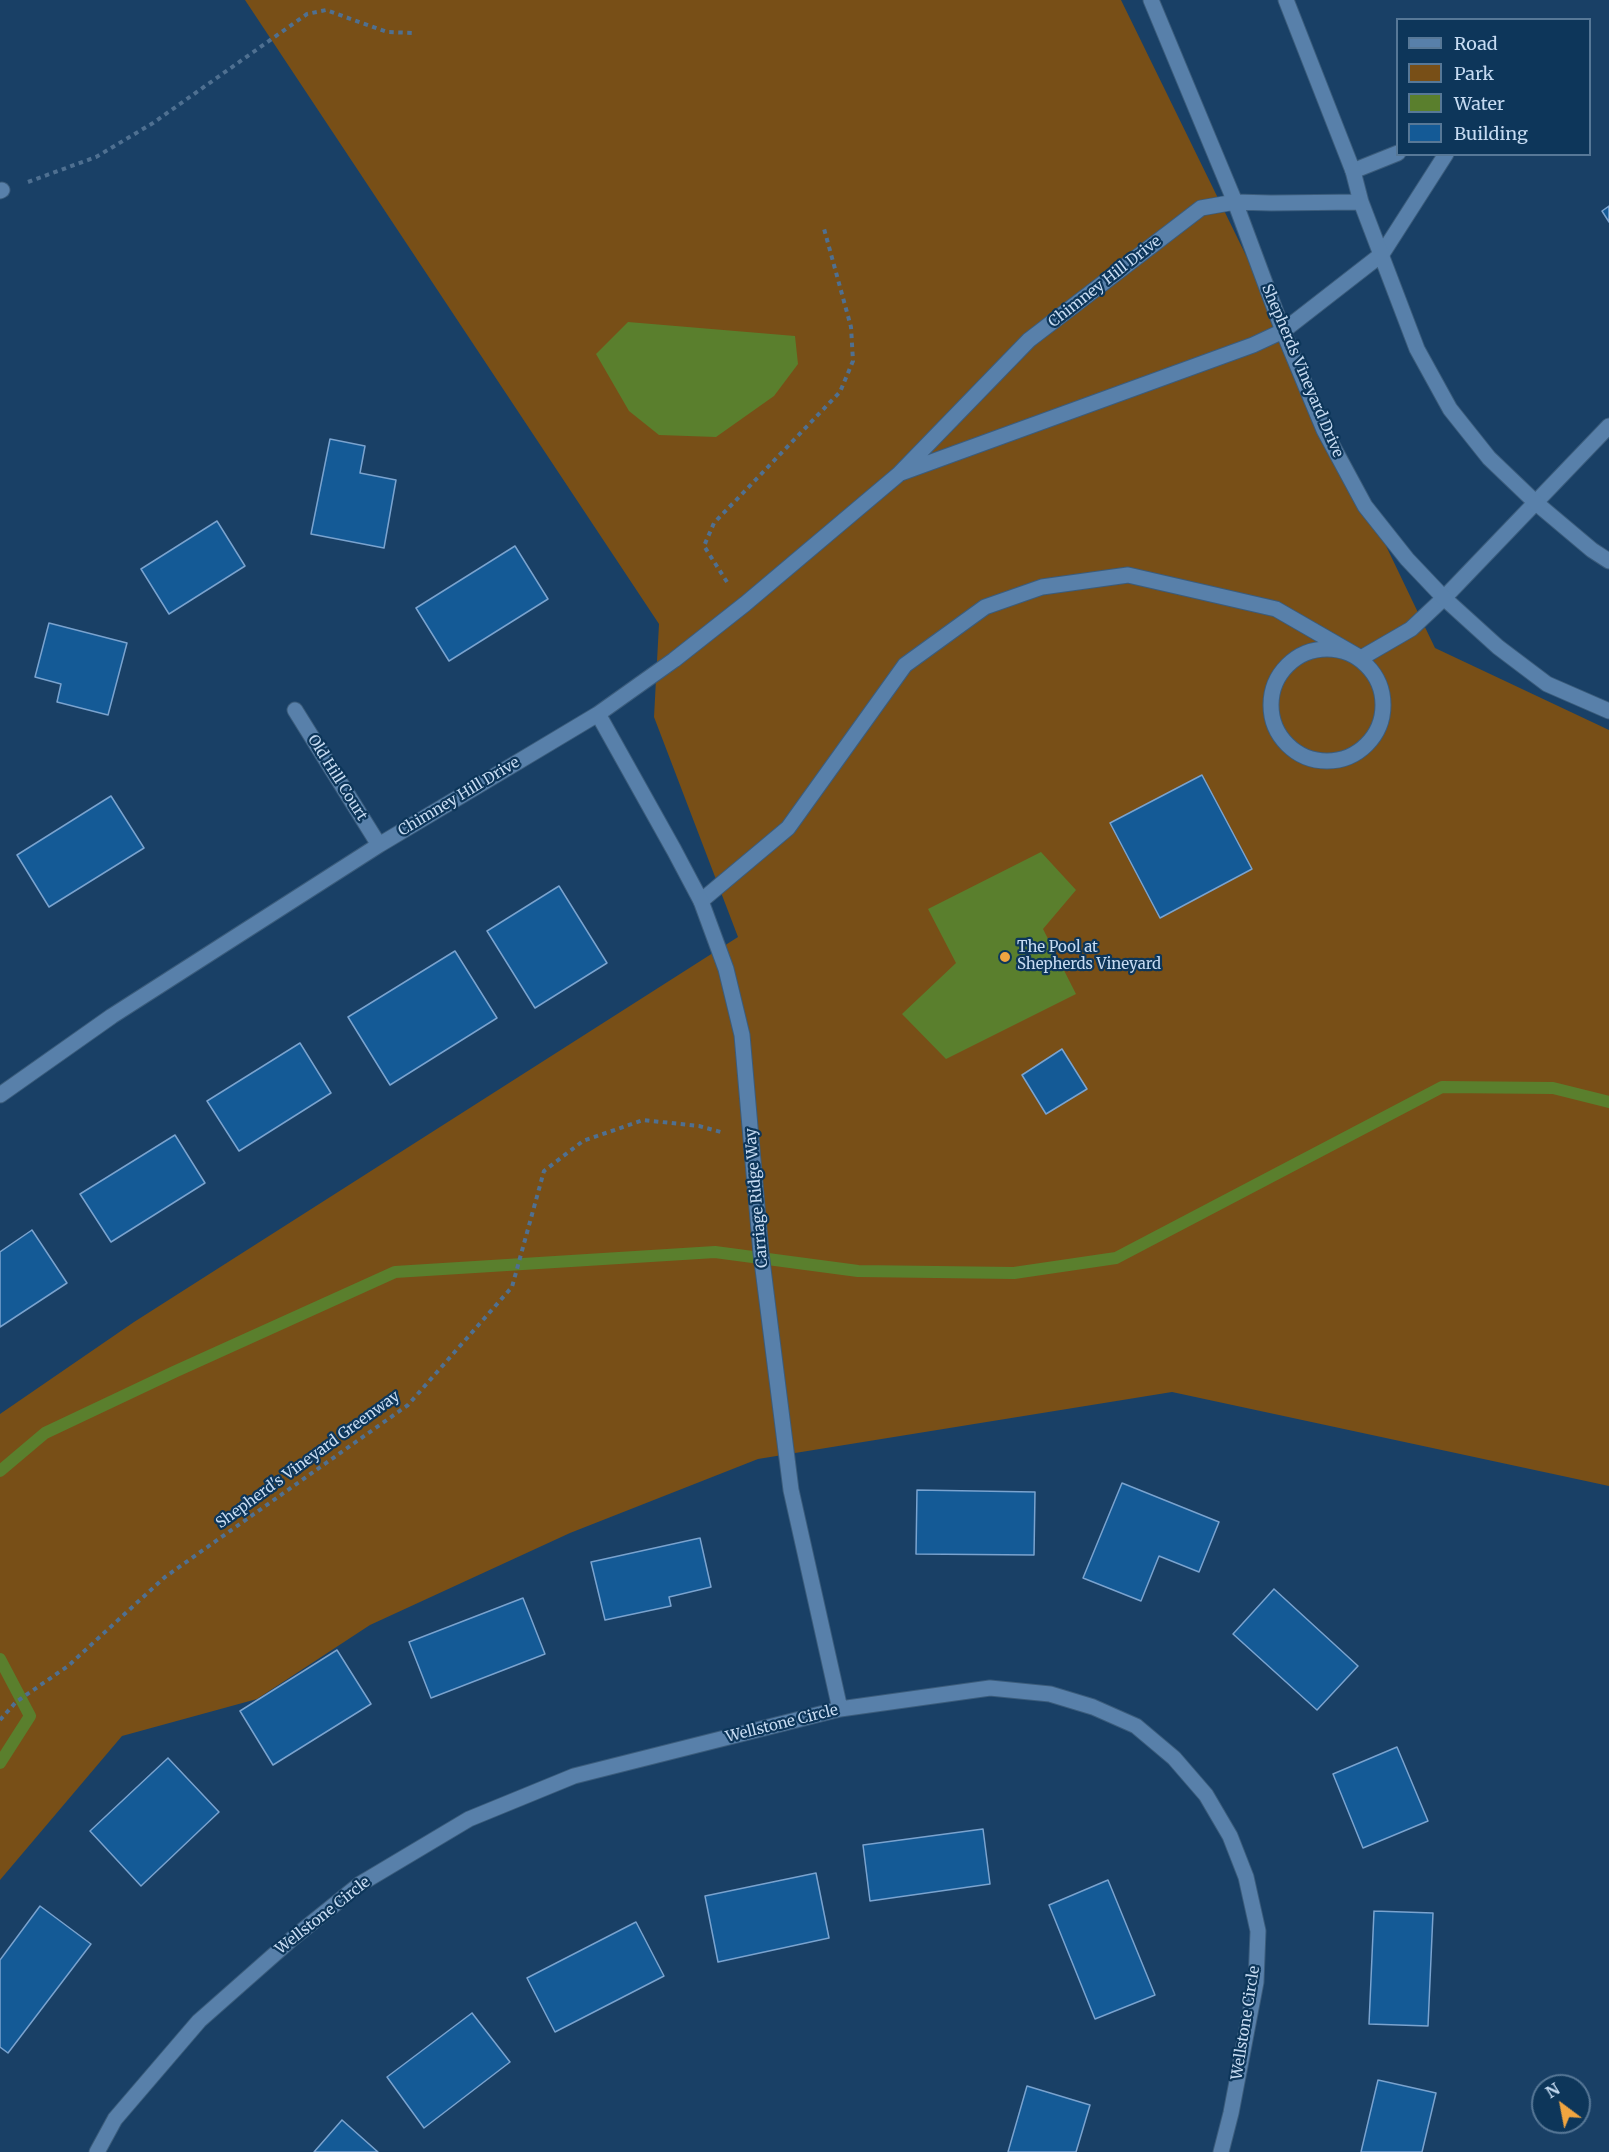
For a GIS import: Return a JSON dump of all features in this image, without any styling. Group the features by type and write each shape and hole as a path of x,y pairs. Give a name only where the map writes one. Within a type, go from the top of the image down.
{"street":[{"name":"Shepherds Vineyard Drive","path":"1151,0 1235,202 1283,331 1324,430 1360,497 1407,558 1443,598 1498,647 1547,684 1609,711"},
{"path":"1286,0 1353,171 1361,202 1417,349 1450,409 1489,458 1535,502 1592,550 1609,561"},
{"path":"1353,171 1396,154"},
{"name":"Chimney Hill Drive","path":"898,474 1253,345 1283,331 1382,254 1445,156"},
{"name":"Chimney Hill Drive","path":"0,1095 112,1016 379,845 598,714 674,660 745,604 898,474 1029,340 1201,207 1235,202 1361,202"},
{"path":"1361,658 1411,629 1609,426"},
{"path":"701,901 788,828 904,665 985,607 1042,587 1128,574 1276,609 1361,658 1374,672 1382,690 1384,708 1380,727 1369,743 1354,754 1337,761 1317,761 1299,754 1285,742 1275,728 1271,709 1272,691 1280,674 1292,660 1308,651 1326,648 1344,650 1361,658"},
{"name":"Old Hill Court","path":"296,710 379,845"},
{"name":"Carriage Ridge Way","path":"598,714 701,901 726,969 742,1035 760,1253 791,1490 840,1709"},
{"name":"Wellstone Circle","path":"97,2152 115,2119 199,2021 293,1938 370,1878 469,1819 574,1776 840,1709 990,1688 1050,1694 1093,1707 1136,1726 1174,1758 1206,1795 1230,1836 1246,1877 1258,1931 1256,1982 1231,2113 1221,2152"}],"path":[{"path":"1,190 96,157 153,123 307,14 326,10 387,32 415,33"},
{"path":"745,604 724,578 704,546 714,523 840,392 854,361 851,327 824,225"},
{"name":"Shepherd's Vineyard Greenway","path":"0,1720 16,1702 68,1666 165,1577 408,1405 512,1287 544,1171 583,1141 643,1120 699,1126 721,1132"}],"green space":[{"path":"245,0 1121,0 1435,648 1609,730 1609,1486 1172,1392 758,1459 570,1533 370,1625 257,1699 122,1736 0,1880 0,1414 134,1322 738,937 654,717 659,624"}],"water":[{"path":"628,322 795,336 798,364 774,396 716,437 659,435 629,411 596,354"},
{"path":"1041,852 1076,890 1043,929 1076,994 946,1059 902,1014 956,963 928,909"}],"building":[{"path":"1609,206 1609,222 1602,211"},
{"path":"330,439 365,446 360,473 396,480 384,548 311,534"},
{"path":"217,521 245,566 169,614 141,569"},
{"path":"515,546 548,599 449,661 416,608"},
{"path":"49,623 127,643 108,715 57,702 61,684 35,677"},
{"path":"1202,775 1252,869 1160,918 1110,823"},
{"path":"111,796 144,848 49,907 17,855"},
{"path":"559,886 607,963 535,1008 487,931"},
{"path":"455,951 497,1018 390,1085 348,1017"},
{"path":"300,1043 331,1093 239,1151 207,1101"},
{"path":"1062,1049 1087,1089 1046,1114 1022,1075"},
{"path":"175,1135 205,1183 111,1242 80,1194"},
{"path":"32,1230 67,1283 0,1327 0,1252"},
{"path":"1122,1483 1219,1522 1199,1572 1159,1556 1141,1601 1083,1578"},
{"path":"917,1490 1035,1492 1034,1555 916,1554"},
{"path":"700,1538 711,1587 669,1597 671,1606 605,1620 591,1562"},
{"path":"1274,1589 1358,1666 1317,1710 1233,1634"},
{"path":"523,1598 545,1654 431,1698 409,1642"},
{"path":"337,1650 371,1704 273,1765 240,1711"},
{"path":"1397,1747 1428,1821 1363,1848 1333,1774"},
{"path":"168,1758 219,1812 141,1886 90,1831"},
{"path":"983,1829 990,1884 870,1901 863,1845"},
{"path":"816,1873 829,1938 718,1962 705,1896"},
{"path":"1108,1880 1155,1995 1095,2019 1049,1905"},
{"path":"40,1906 91,1944 8,2053 0,2047 0,1960"},
{"path":"1374,1911 1433,1913 1428,2026 1369,2024"},
{"path":"636,1922 664,1976 555,2032 527,1978"},
{"path":"472,2013 510,2062 424,2128 387,2077"},
{"path":"1378,2080 1436,2093 1422,2152 1361,2152"},
{"path":"1027,2086 1090,2105 1076,2152 1008,2152"},
{"path":"342,2120 378,2152 314,2152"}],"waterway":[{"path":"0,1471 45,1433 395,1272 715,1252 858,1271 1014,1273 1116,1258 1442,1087 1553,1088 1609,1102"},
{"path":"0,1659 30,1716 0,1763"}],"place":[{"name":"The Pool at Shepherds Vineyard","path":"1005,957"}]}
